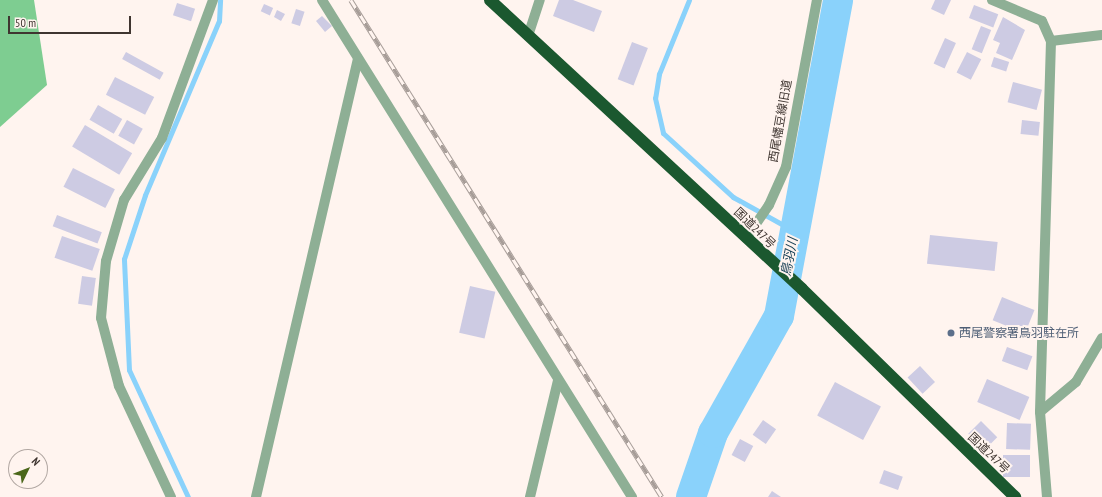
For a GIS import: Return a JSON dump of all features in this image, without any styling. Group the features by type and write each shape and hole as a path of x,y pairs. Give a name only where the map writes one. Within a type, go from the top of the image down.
{"highway":[{"name":"国道247号","path":"490,0 772,263 802,289 1015,497"}],"street":[{"path":"171,497 119,386 101,318 106,261 124,200 162,138 213,0"},
{"path":"322,0 632,497"},
{"path":"528,36 540,0"},
{"name":"西尾幡豆線旧道","path":"746,238 769,205 786,167 817,0"},
{"path":"992,0 1042,22 1051,41 1040,412 1047,497"},
{"path":"1051,41 1102,34"},
{"path":"256,497 358,59"},
{"path":"1040,412 1076,382 1102,338"},
{"path":"530,497 558,380"}],"green space":[{"path":"0,0 34,0 47,85 0,127"}],"building":[{"path":"559,0 573,0 602,11 594,32 553,16"},
{"path":"935,0 951,0 944,15 931,9"},
{"path":"177,3 195,9 191,21 173,15"},
{"path":"264,4 273,8 270,15 261,11"},
{"path":"974,5 998,14 993,27 969,18"},
{"path":"296,9 305,12 300,26 291,23"},
{"path":"277,10 285,14 281,21 274,17"},
{"path":"322,16 332,26 325,32 316,21"},
{"path":"1003,17 1025,30 1012,60 996,53 1000,43 993,40"},
{"path":"981,26 991,30 982,53 972,49"},
{"path":"945,38 956,43 945,68 934,64"},
{"path":"632,42 648,48 634,85 618,79"},
{"path":"126,52 164,73 160,80 122,59"},
{"path":"967,52 981,59 971,80 957,72"},
{"path":"994,57 1009,62 1006,71 991,67"},
{"path":"115,77 154,97 145,115 106,95"},
{"path":"1013,82 1042,90 1037,110 1008,102"},
{"path":"98,105 122,119 114,134 90,120"},
{"path":"127,120 143,129 134,144 118,136"},
{"path":"1022,120 1040,122 1038,136 1021,134"},
{"path":"85,125 132,153 119,175 72,146"},
{"path":"73,168 115,189 105,208 63,187"},
{"path":"57,215 102,232 98,243 53,226"},
{"path":"930,235 998,242 995,271 927,264"},
{"path":"62,236 100,249 92,271 55,258"},
{"path":"82,276 96,278 92,306 78,304"},
{"path":"470,286 495,292 485,339 459,333"},
{"path":"1002,297 1034,310 1025,333 993,320"},
{"path":"1007,347 1032,356 1027,370 1002,361"},
{"path":"920,366 935,382 923,394 908,378"},
{"path":"987,379 1029,397 1020,420 977,402"},
{"path":"835,382 881,406 863,440 817,416"},
{"path":"763,420 776,429 766,444 753,435"},
{"path":"981,421 997,437 985,450 968,434"},
{"path":"1007,423 1031,424 1030,450 1006,449"},
{"path":"740,439 753,446 745,462 732,455"},
{"path":"1003,455 1030,455 1030,477 1003,477"},
{"path":"884,470 903,477 898,490 879,483"},
{"path":"772,491 781,497 768,497"}],"waterway":[{"path":"188,497 129,370 124,259 145,195 219,21 220,0"},
{"path":"689,0 659,74 655,98 663,133 733,197 796,232"},
{"name":"鳥羽川","path":"691,497 713,433 779,316 838,0"}],"railway":[{"path":"351,0 662,497"}],"place":[{"name":"西尾警察署鳥羽駐在所","path":"951,333"}]}
